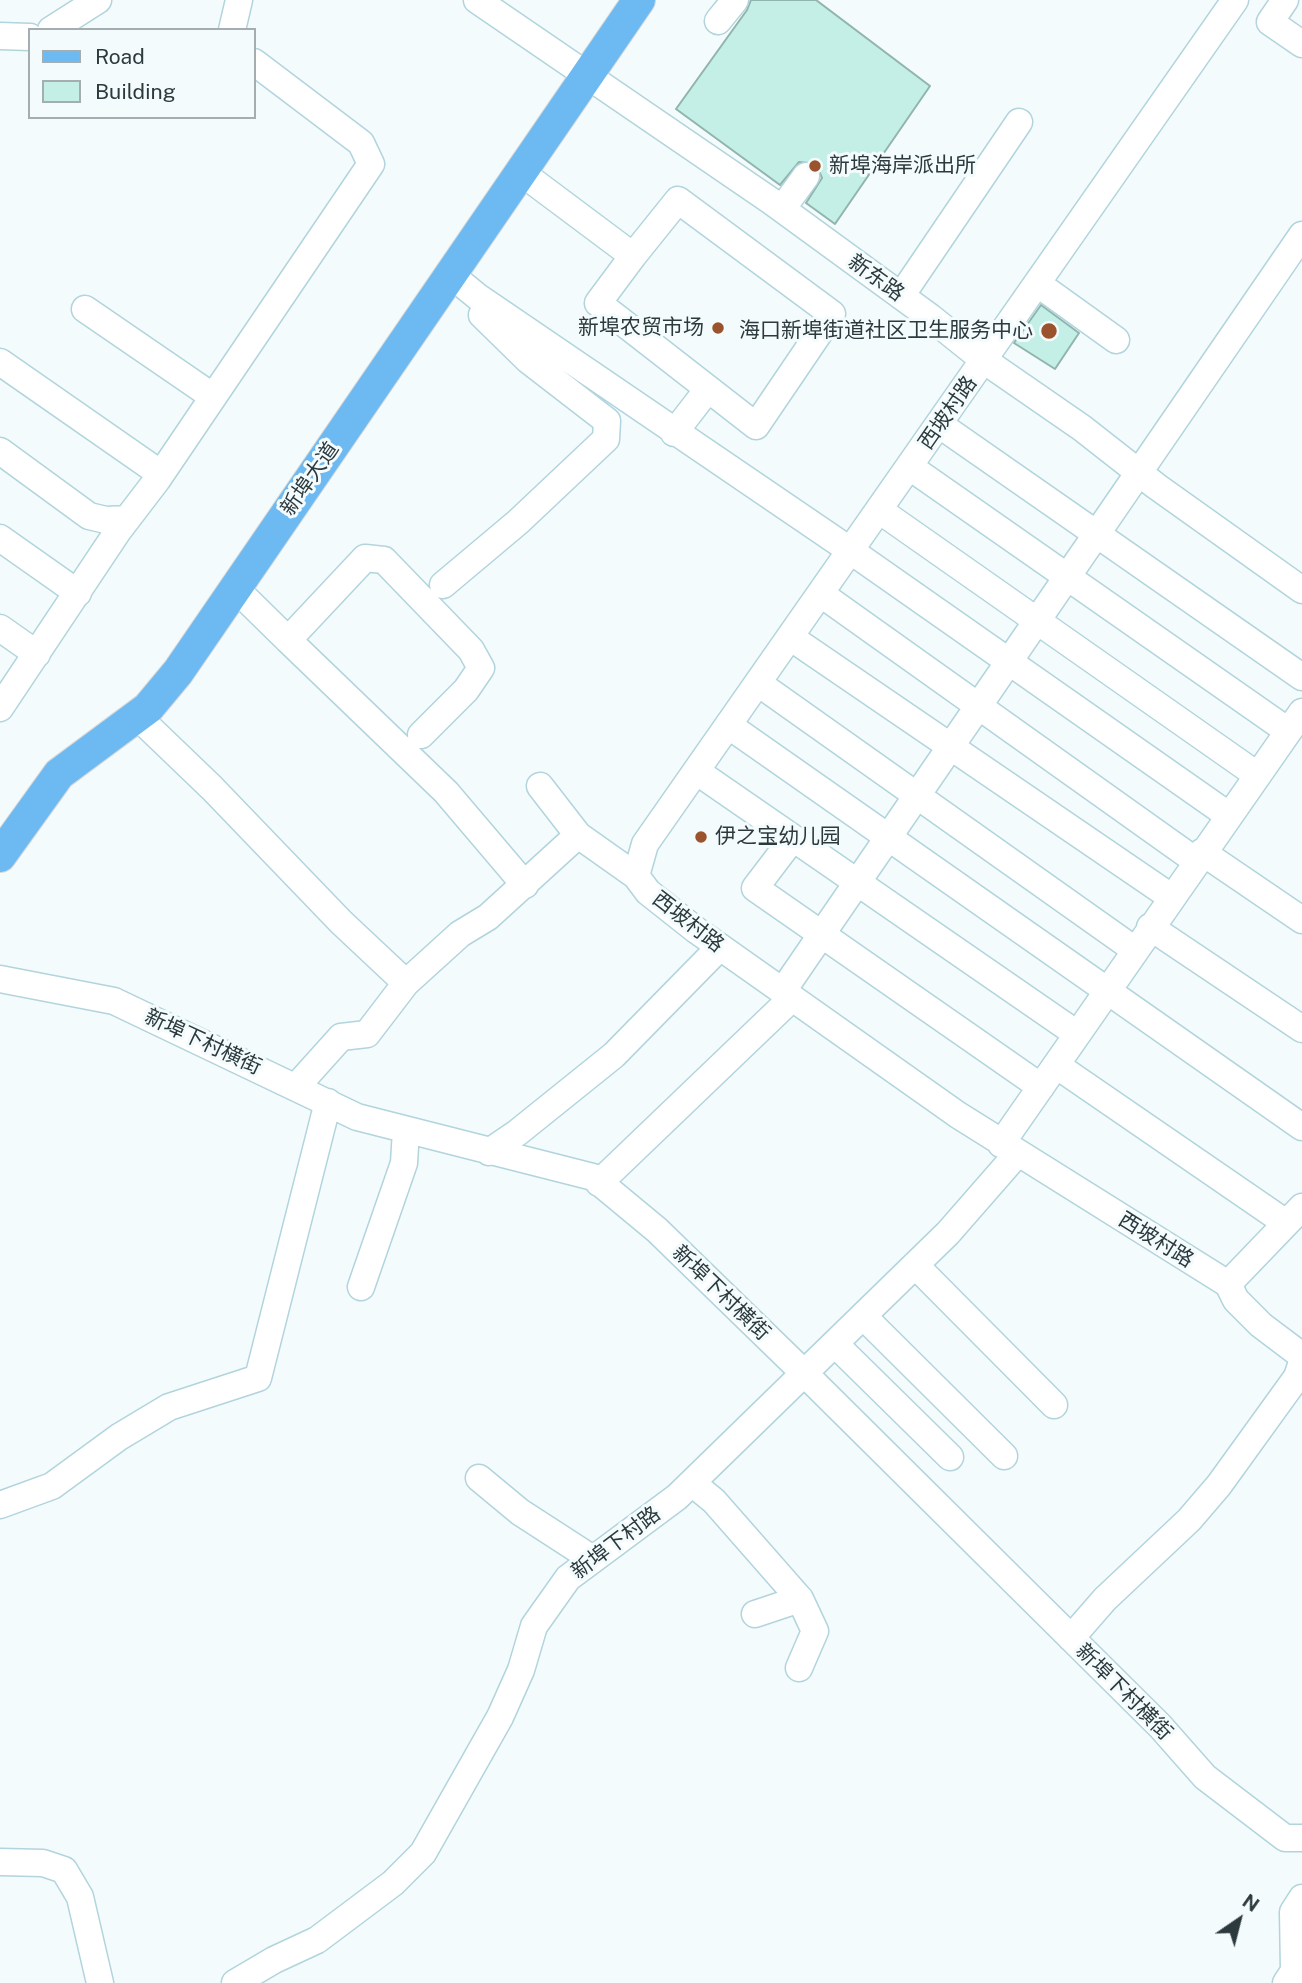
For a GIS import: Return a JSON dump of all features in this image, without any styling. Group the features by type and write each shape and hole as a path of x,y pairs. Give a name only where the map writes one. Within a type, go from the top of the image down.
{"main road":[{"name":"新埠大道","path":"0,856 59,774 137,716 178,673 639,0"},
{"name":"新埠大道","path":"590,74 617,54 656,0"}],"street":[{"path":"54,28 98,0"},
{"path":"232,28 239,0"},
{"name":"新东路","path":"477,0 590,74 782,209 985,361 1082,428 1139,473 1302,590"},
{"path":"718,21 735,0"},
{"name":"西坡村路","path":"1228,1284 1009,1149 720,947 648,892 636,876 645,844 1235,0"},
{"path":"1285,0 1270,22 1302,44"},
{"path":"1298,0 1302,3"},
{"path":"0,36 28,37"},
{"path":"0,708 371,163 361,143 256,64"},
{"path":"901,296 1019,122"},
{"path":"522,173 633,256"},
{"path":"782,209 806,176"},
{"path":"678,200 832,314 756,426 598,303 633,256 678,200"},
{"path":"599,1183 787,995 821,934 1302,235"},
{"path":"451,275 478,298 851,551 1228,815"},
{"path":"443,585 518,522 606,439 607,421 519,352 485,319 451,275"},
{"path":"1038,284 1116,340"},
{"path":"85,309 212,396"},
{"path":"0,362 161,474"},
{"path":"674,433 708,389"},
{"path":"940,425 1302,677"},
{"path":"0,452 89,516 106,520 127,519"},
{"path":"910,467 1067,577 1295,722"},
{"path":"879,510 1257,775"},
{"path":"0,538 78,593"},
{"path":"288,640 365,558 384,560 471,650 481,668 466,690 421,734"},
{"path":"235,588 446,792 525,885"},
{"path":"821,594 978,706 1199,856 1302,920"},
{"path":"0,628 37,654"},
{"path":"790,638 1171,897"},
{"path":"758,683 1135,950"},
{"path":"137,716 212,788 341,922 406,982"},
{"name":"新埠下村路","path":"235,1983 274,1960 317,1940 393,1883 423,1853 500,1717 521,1671 534,1626 568,1578 591,1558 628,1535 692,1483 987,1192 1041,1087 1199,856 1295,722"},
{"path":"728,725 1105,992 1302,1127"},
{"path":"696,771 1077,1034"},
{"path":"540,786 578,835 636,876"},
{"path":"296,1087 341,1037 367,1034 406,982 525,885 578,835"},
{"path":"793,838 755,888 1041,1087"},
{"path":"1150,927 1302,1029"},
{"path":"489,1152 517,1133 614,1055 720,947"},
{"name":"新埠下村横街","path":"0,979 114,1001 357,1117 593,1177 657,1230 804,1373 1160,1726 1205,1777 1285,1838 1302,1838"},
{"path":"1056,1065 1294,1215 1228,1284 1236,1300 1261,1325 1302,1356"},
{"path":"0,1505 52,1486 120,1437 169,1407 258,1378 328,1102"},
{"path":"361,1287 404,1163 406,1130"},
{"path":"915,1265 1054,1405"},
{"path":"863,1316 1004,1456"},
{"path":"835,1344 950,1457"},
{"path":"1071,1638 1105,1599 1189,1520 1219,1485 1297,1377 1302,1362"},
{"path":"479,1478 520,1512 591,1558"},
{"path":"692,1483 713,1501 800,1599 816,1630 799,1668"},
{"path":"755,1614 800,1599"},
{"path":"0,1862 43,1863 64,1870 80,1897 100,1983"},
{"path":"1286,1983 1294,1971 1293,1912 1302,1898"}],"building":[{"name":"新埠海岸派出所","path":"751,0 816,0 930,86 835,224 806,203 822,178 816,164 799,162 780,185 676,109 747,10"},
{"name":"海口新埠街道社区卫生服务中心","path":"1041,305 1079,333 1055,369 1014,343"}],"place":[{"name":"新埠海岸派出所","path":"815,166"},
{"name":"新埠农贸市场","path":"718,328"},
{"name":"海口新埠街道社区卫生服务中心","path":"1049,331"},
{"name":"伊之宝幼儿园","path":"701,837"}]}
